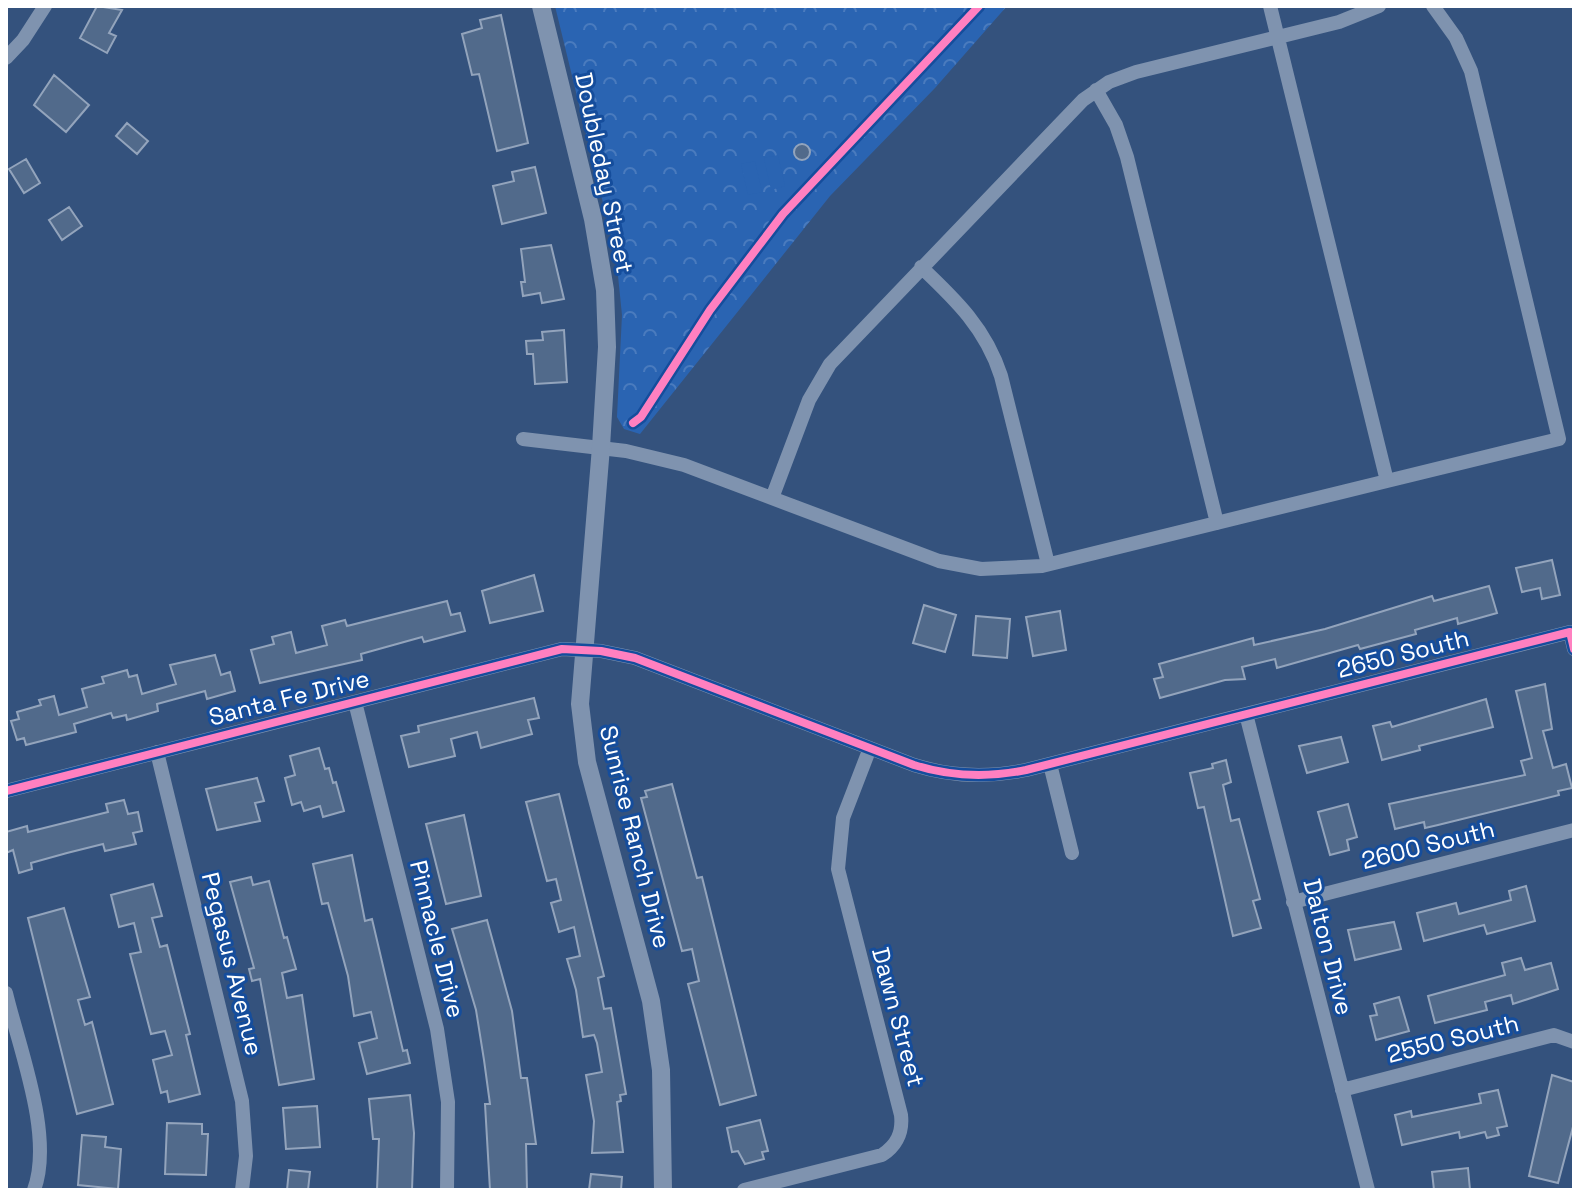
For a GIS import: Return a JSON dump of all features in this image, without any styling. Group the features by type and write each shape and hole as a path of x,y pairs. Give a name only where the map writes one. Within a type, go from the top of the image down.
{"street":[{"path":"6,58 23,40 45,6"},
{"name":"Doubleday Street","path":"541,6 602,266 607,318 601,447"},
{"path":"1270,6 1387,481"},
{"path":"772,498 819,381 842,349 1070,112 1096,90 1136,72 1339,22 1379,6"},
{"path":"1433,6 1456,38 1471,71 1559,439"},
{"path":"1096,90 1116,125 1127,157 1217,523"},
{"path":"921,267 967,311 991,348 1001,376 1048,564"},
{"path":"523,439 601,447 684,465 960,566 1003,570 1048,564 1574,435"},
{"name":"Sunrise Ranch Drive","path":"601,447 582,649 582,734 644,967 658,1046 663,1190"},
{"name":"2650 South","path":"870,748 931,770 967,776 1007,774 1570,632 1574,649"},
{"name":"Santa Fe Drive","path":"6,791 550,651 582,649 635,658 870,748"},
{"name":"Pinnacle Drive","path":"355,702 437,1029 448,1102 447,1190"},
{"name":"Dalton Drive","path":"1246,714 1368,1190"},
{"name":"Dawn Street","path":"744,1190 882,1155 894,1145 901,1131 901,1115 838,869 843,818 870,748"},
{"name":"Pegasus Avenue","path":"157,752 242,1101 246,1156 242,1190"},
{"path":"1050,764 1072,853"},
{"name":"2600 South","path":"1293,902 1574,830"},
{"path":"6,993 38,1129 39,1162 34,1190"},
{"name":"2550 South","path":"1342,1090 1554,1035 1574,1042"},
{"path":"663,1190 669,1190"}],"green space":[{"path":"555,6 1007,6 935,88 830,196 640,434 624,429 617,417 622,315 616,256"},
{"path":"778,155 785,186 771,190 764,158"},
{"path":"755,161 762,192 748,195 741,164"}],"building":[{"path":"97,6 122,10 109,33 116,36 107,53 80,38"},
{"path":"501,15 528,143 497,151 479,74 472,75 462,34 482,28 480,20"},
{"path":"54,75 89,105 66,132 34,105"},
{"path":"127,123 148,141 137,154 116,136"},
{"path":"799,144 805,144 810,152 808,158 799,160 794,155 794,149"},
{"path":"26,159 40,183 24,193 9,169"},
{"path":"535,167 546,213 502,224 493,186 514,181 512,172"},
{"path":"69,207 82,226 62,240 49,220"},
{"path":"551,245 564,299 542,303 540,293 523,296 521,282 525,282 521,249"},
{"path":"564,330 567,382 535,384 533,354 527,354 526,341 543,340 542,332"},
{"path":"1552,560 1560,595 1542,599 1540,588 1522,592 1516,568"},
{"path":"534,575 543,611 490,623 482,591"},
{"path":"1489,586 1497,613 1458,624 1457,618 1415,630 1416,634 1360,649 1358,645 1277,668 1275,659 1242,667 1245,679 1225,680 1160,698 1154,679 1163,677 1159,664 1253,638 1254,645 1325,629 1432,596 1434,601"},
{"path":"447,601 451,615 460,613 465,631 424,642 422,637 361,654 362,660 260,683 251,650 274,644 272,637 291,632 296,653 327,645 322,626 345,620 347,626"},
{"path":"924,605 956,615 945,652 913,643"},
{"path":"1060,611 1066,650 1033,656 1026,617"},
{"path":"976,616 1010,619 1007,658 973,655"},
{"path":"215,655 221,675 230,672 235,691 207,699 205,691 157,704 158,711 127,720 126,715 113,718 111,713 74,724 76,732 26,745 24,738 17,740 11,721 19,719 17,712 41,705 39,700 54,696 59,715 87,707 82,689 104,683 102,677 127,670 129,677 137,675 142,694 176,684 170,665"},
{"path":"1545,684 1552,729 1543,731 1553,768 1566,764 1572,788 1558,791 1559,795 1438,825 1425,828 1424,822 1395,829 1389,804 1525,775 1521,761 1532,758 1516,691"},
{"path":"534,698 539,718 528,720 532,734 481,748 477,732 451,739 455,756 409,767 401,736 419,732 418,726"},
{"path":"1486,699 1493,727 1419,746 1420,750 1382,760 1373,726 1390,722 1392,727"},
{"path":"1341,737 1348,762 1307,773 1299,746"},
{"path":"319,748 325,769 329,768 333,783 336,782 344,811 323,817 320,806 304,811 301,802 292,805 285,778 295,775 290,756"},
{"path":"1226,760 1231,782 1223,785 1231,821 1239,819 1260,899 1253,901 1261,928 1233,936 1204,807 1198,808 1190,773 1213,768 1212,764"},
{"path":"257,778 264,801 255,803 260,821 217,830 206,789"},
{"path":"672,784 697,878 702,877 756,1095 720,1105 688,984 699,981 692,949 682,951 641,798 647,797 645,791"},
{"path":"559,794 604,976 598,978 604,1009 611,1008 626,1094 620,1095 621,1101 617,1102 623,1152 592,1153 594,1121 586,1075 602,1072 597,1043 594,1035 583,1037 576,990 567,959 580,956 574,927 559,932 551,903 561,900 556,879 547,881 526,802"},
{"path":"124,800 128,814 138,812 142,831 133,833 136,844 105,851 103,844 31,863 32,869 19,873 13,850 6,853 6,832 27,826 28,832 108,812 106,804"},
{"path":"1348,804 1357,837 1347,840 1349,850 1330,855 1318,812"},
{"path":"464,815 481,896 446,904 426,824"},
{"path":"352,855 365,921 372,919 403,1051 407,1050 410,1063 367,1074 359,1043 377,1038 371,1012 354,1016 348,976 328,903 322,904 313,864"},
{"path":"251,877 253,885 269,881 284,938 287,937 296,969 282,973 287,998 302,995 314,1079 279,1085 260,979 252,981 249,969 254,968 230,882"},
{"path":"153,884 162,916 152,918 160,947 167,945 190,1034 186,1035 200,1094 169,1102 167,1091 161,1093 153,1060 172,1055 165,1031 151,1034 130,954 141,952 134,923 119,927 111,895"},
{"path":"1526,886 1535,921 1487,934 1484,925 1424,941 1417,913 1456,903 1459,914 1511,900 1509,891"},
{"path":"64,908 90,997 78,1000 85,1025 92,1022 113,1104 77,1114 28,918"},
{"path":"487,920 512,1011 521,1078 527,1078 536,1144 526,1144 527,1190 490,1190 485,1104 490,1104 484,1060 476,1010 452,929"},
{"path":"1394,922 1401,949 1355,960 1348,930"},
{"path":"1521,958 1525,970 1551,963 1558,989 1513,1004 1511,995 1485,1002 1487,1010 1435,1023 1428,996 1505,975 1502,963"},
{"path":"1399,997 1409,1031 1376,1040 1370,1016 1377,1015 1374,1004"},
{"path":"1552,1075 1574,1082 1574,1123 1558,1183 1529,1176"},
{"path":"1498,1090 1507,1126 1497,1128 1499,1135 1487,1138 1485,1132 1460,1138 1459,1132 1402,1145 1395,1115 1411,1111 1412,1117 1481,1103 1479,1094"},
{"path":"410,1095 414,1133 412,1190 377,1190 379,1139 373,1139 369,1099"},
{"path":"317,1106 320,1147 286,1149 283,1108"},
{"path":"760,1120 768,1151 762,1152 764,1159 745,1164 738,1151 732,1152 727,1128"},
{"path":"167,1123 202,1124 202,1134 208,1134 206,1175 165,1174"},
{"path":"82,1135 106,1137 105,1147 121,1149 118,1189 78,1185"},
{"path":"1468,1168 1470,1190 1434,1190 1432,1172"},
{"path":"289,1170 310,1172 308,1190 287,1190"},
{"path":"591,1174 622,1177 621,1190 589,1190"}],"cycle path":[{"path":"633,423 641,417 710,310 783,214 979,6"},
{"path":"6,791 562,649 601,651 635,658 914,765 942,772 983,775 1026,770 1570,632 1574,649"}]}
